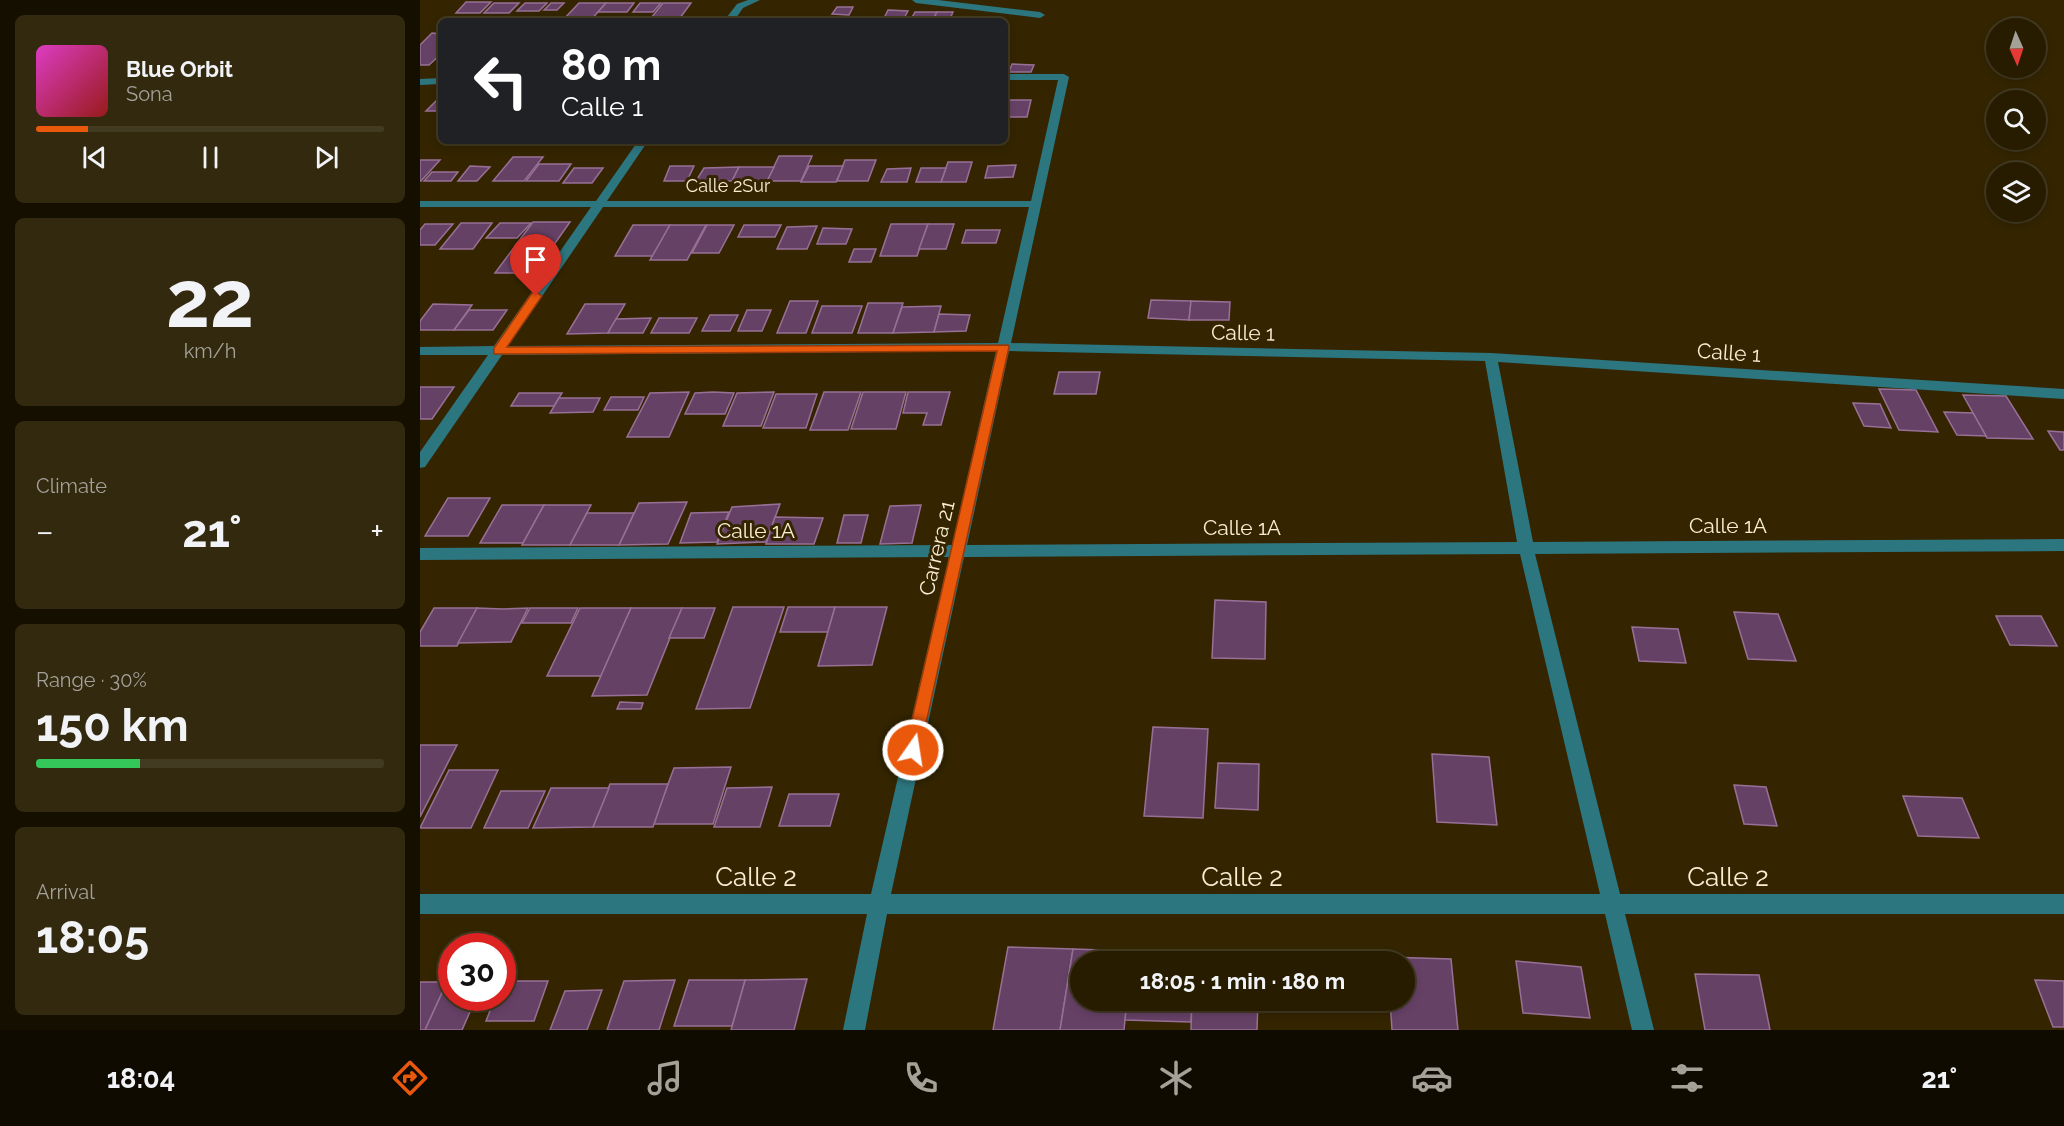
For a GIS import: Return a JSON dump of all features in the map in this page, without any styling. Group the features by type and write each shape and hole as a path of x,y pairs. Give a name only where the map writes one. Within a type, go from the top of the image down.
{"street":[{"path":"731,18 740,6 754,0"},
{"path":"916,0 1040,15"},
{"name":"Carrera 21","path":"854,1030 879,904 1064,77 1008,77"},
{"path":"420,82 438,81"},
{"path":"420,463 641,144"},
{"name":"Calle 2Sur","path":"420,204 1036,204"},
{"name":"Calle 1","path":"420,351 1004,347 1491,357 2064,394"},
{"path":"1491,357 1526,548 1643,1030"},
{"name":"Calle 1A","path":"420,554 2064,545"},
{"name":"Calle 2","path":"420,904 2064,904"}],"building":[{"path":"466,2 491,2 480,13 456,13"},
{"path":"494,3 519,3 509,13 484,13"},
{"path":"525,3 547,3 539,11 517,11"},
{"path":"551,3 564,3 557,10 544,10"},
{"path":"579,3 606,3 593,18 565,18"},
{"path":"606,3 634,3 627,12 598,12"},
{"path":"640,3 661,3 653,12 633,12"},
{"path":"663,3 691,3 680,18 651,18"},
{"path":"837,7 853,7 849,15 832,14"},
{"path":"888,10 908,11 904,18 884,18"},
{"path":"915,12 937,12 934,18 912,18"},
{"path":"937,12 953,12 950,18 934,18"},
{"path":"432,33 438,34 438,57 429,65 420,65 420,45"},
{"path":"1012,64 1034,65 1031,72 1009,72"},
{"path":"437,100 438,100 438,111 426,111"},
{"path":"1008,100 1031,100 1027,117 1008,117"},
{"path":"779,156 812,156 801,181 767,181"},
{"path":"513,157 543,157 524,181 493,181"},
{"path":"420,160 440,160 421,181 420,181"},
{"path":"845,160 876,160 868,181 837,181"},
{"path":"948,162 972,162 966,182 941,182"},
{"path":"539,164 571,164 559,181 526,181"},
{"path":"1016,165 1013,177 985,178 988,166"},
{"path":"470,166 490,167 477,181 458,181"},
{"path":"670,166 694,166 687,181 664,181"},
{"path":"809,166 843,166 836,182 801,182"},
{"path":"739,167 732,181 696,181 704,168"},
{"path":"739,167 774,167 767,181 732,181"},
{"path":"574,168 603,168 592,183 563,183"},
{"path":"911,168 907,182 881,182 887,169"},
{"path":"921,168 946,168 941,182 916,182"},
{"path":"432,172 458,172 451,181 424,181"},
{"path":"533,222 570,222 534,273 495,273"},
{"path":"461,223 492,223 473,249 440,249"},
{"path":"500,223 531,223 517,238 486,238"},
{"path":"425,224 453,224 435,245 420,245 420,230"},
{"path":"891,224 928,224 917,256 880,256"},
{"path":"928,224 954,224 946,249 919,249"},
{"path":"633,225 670,225 653,256 615,256"},
{"path":"670,225 706,225 687,260 650,260"},
{"path":"707,225 734,225 719,253 692,253"},
{"path":"744,225 781,225 775,237 738,237"},
{"path":"817,226 807,249 777,249 787,227"},
{"path":"823,228 852,229 846,244 817,244"},
{"path":"966,230 1000,230 996,243 962,243"},
{"path":"854,249 876,249 871,262 849,262"},
{"path":"1151,300 1191,301 1189,320 1148,318"},
{"path":"790,301 818,301 806,333 777,333"},
{"path":"1191,301 1230,302 1229,320 1189,320"},
{"path":"868,303 903,303 893,333 858,333"},
{"path":"433,304 472,305 454,330 420,330 420,321"},
{"path":"585,304 625,304 608,333 567,334"},
{"path":"822,306 862,306 852,333 812,333"},
{"path":"941,306 934,332 893,333 902,307"},
{"path":"469,310 507,310 493,330 454,330"},
{"path":"747,310 771,310 762,331 738,331"},
{"path":"939,314 970,315 966,331 934,332"},
{"path":"710,315 738,315 730,331 702,331"},
{"path":"651,318 643,333 608,333 616,319"},
{"path":"659,318 697,318 689,333 651,333"},
{"path":"1059,372 1100,372 1096,394 1054,394"},
{"path":"420,387 454,387 432,419 420,419"},
{"path":"1879,389 1916,390 1938,432 1899,430"},
{"path":"689,392 669,437 627,437 650,393"},
{"path":"774,392 761,426 723,426 737,393"},
{"path":"824,392 861,392 848,430 810,430"},
{"path":"863,392 906,392 896,429 851,429"},
{"path":"908,392 950,392 941,425 923,425 927,413 903,413"},
{"path":"519,393 562,393 554,406 511,406"},
{"path":"695,393 734,393 725,414 685,414"},
{"path":"776,394 817,394 806,428 763,428"},
{"path":"1963,395 2006,396 2033,439 1987,438"},
{"path":"611,397 644,397 638,410 604,410"},
{"path":"559,398 600,398 593,412 550,413"},
{"path":"1853,403 1880,404 1891,428 1864,426"},
{"path":"1944,412 1973,413 1986,436 1957,435"},
{"path":"2048,431 2064,432 2064,450 2060,450"},
{"path":"448,498 490,498 468,536 425,536"},
{"path":"687,502 668,544 619,545 639,503"},
{"path":"780,504 766,542 717,544 732,507"},
{"path":"502,505 544,505 523,543 480,543"},
{"path":"544,505 591,505 570,545 522,545"},
{"path":"921,505 912,543 880,544 890,506"},
{"path":"729,512 717,542 680,543 691,513"},
{"path":"587,513 634,513 619,545 570,545"},
{"path":"844,515 868,515 861,543 837,543"},
{"path":"775,517 823,518 814,544 766,544"},
{"path":"1215,600 1266,602 1265,659 1212,658"},
{"path":"733,607 784,607 750,708 696,709"},
{"path":"788,607 835,607 828,632 780,632"},
{"path":"835,607 887,607 872,665 818,666"},
{"path":"434,608 477,608 457,646 420,646 420,632"},
{"path":"477,608 528,608 511,642 458,643"},
{"path":"530,608 578,608 571,623 522,623"},
{"path":"580,608 631,608 601,676 547,676"},
{"path":"631,608 682,608 647,695 592,696"},
{"path":"682,608 715,608 704,638 669,638"},
{"path":"1734,612 1778,614 1796,661 1748,659"},
{"path":"1996,616 2041,616 2057,646 2010,645"},
{"path":"1632,627 1678,629 1686,663 1639,661"},
{"path":"620,702 643,703 641,709 617,709"},
{"path":"1153,727 1208,729 1203,818 1144,816"},
{"path":"420,745 457,745 420,817"},
{"path":"1432,754 1489,757 1497,825 1437,822"},
{"path":"1218,763 1259,764 1258,810 1215,808"},
{"path":"731,767 713,824 653,824 674,768"},
{"path":"449,770 498,770 471,828 420,828"},
{"path":"610,784 668,784 653,827 593,827"},
{"path":"1734,785 1766,787 1777,826 1744,824"},
{"path":"772,787 760,827 714,827 727,788"},
{"path":"551,788 609,788 593,827 533,828"},
{"path":"501,791 545,791 528,828 484,828"},
{"path":"789,794 839,794 830,826 779,826"},
{"path":"1903,796 1962,798 1979,838 1918,836"},
{"path":"1008,947 1073,949 1070,951 1070,968 1060,1030 993,1030"},
{"path":"1073,949 1132,951 1073,951"},
{"path":"1415,958 1451,959 1458,1030 1392,1030 1391,1011 1415,1011"},
{"path":"1516,961 1581,967 1590,1018 1523,1013"},
{"path":"1070,968 1070,1011 1126,1011 1124,1030 1060,1030"},
{"path":"1695,974 1759,975 1770,1030 1705,1030"},
{"path":"807,979 794,1030 731,1030 745,980"},
{"path":"675,980 659,1030 607,1030 624,981"},
{"path":"689,980 745,980 732,1026 674,1026"},
{"path":"2035,980 2064,981 2064,1027 2053,1027"},
{"path":"516,981 548,981 534,1021 486,1021 490,1011 516,1011"},
{"path":"420,982 438,982 438,1002 425,1030 420,1030"},
{"path":"602,990 587,1030 550,1030 565,991"},
{"path":"438,1002 438,1011 470,1011 462,1030 425,1030"},
{"path":"1126,1011 1192,1011 1191,1022 1125,1020"},
{"path":"1192,1011 1258,1011 1257,1030 1191,1030"}],"route":[{"path":"536,296 498,351 1004,347 913,750"}]}
